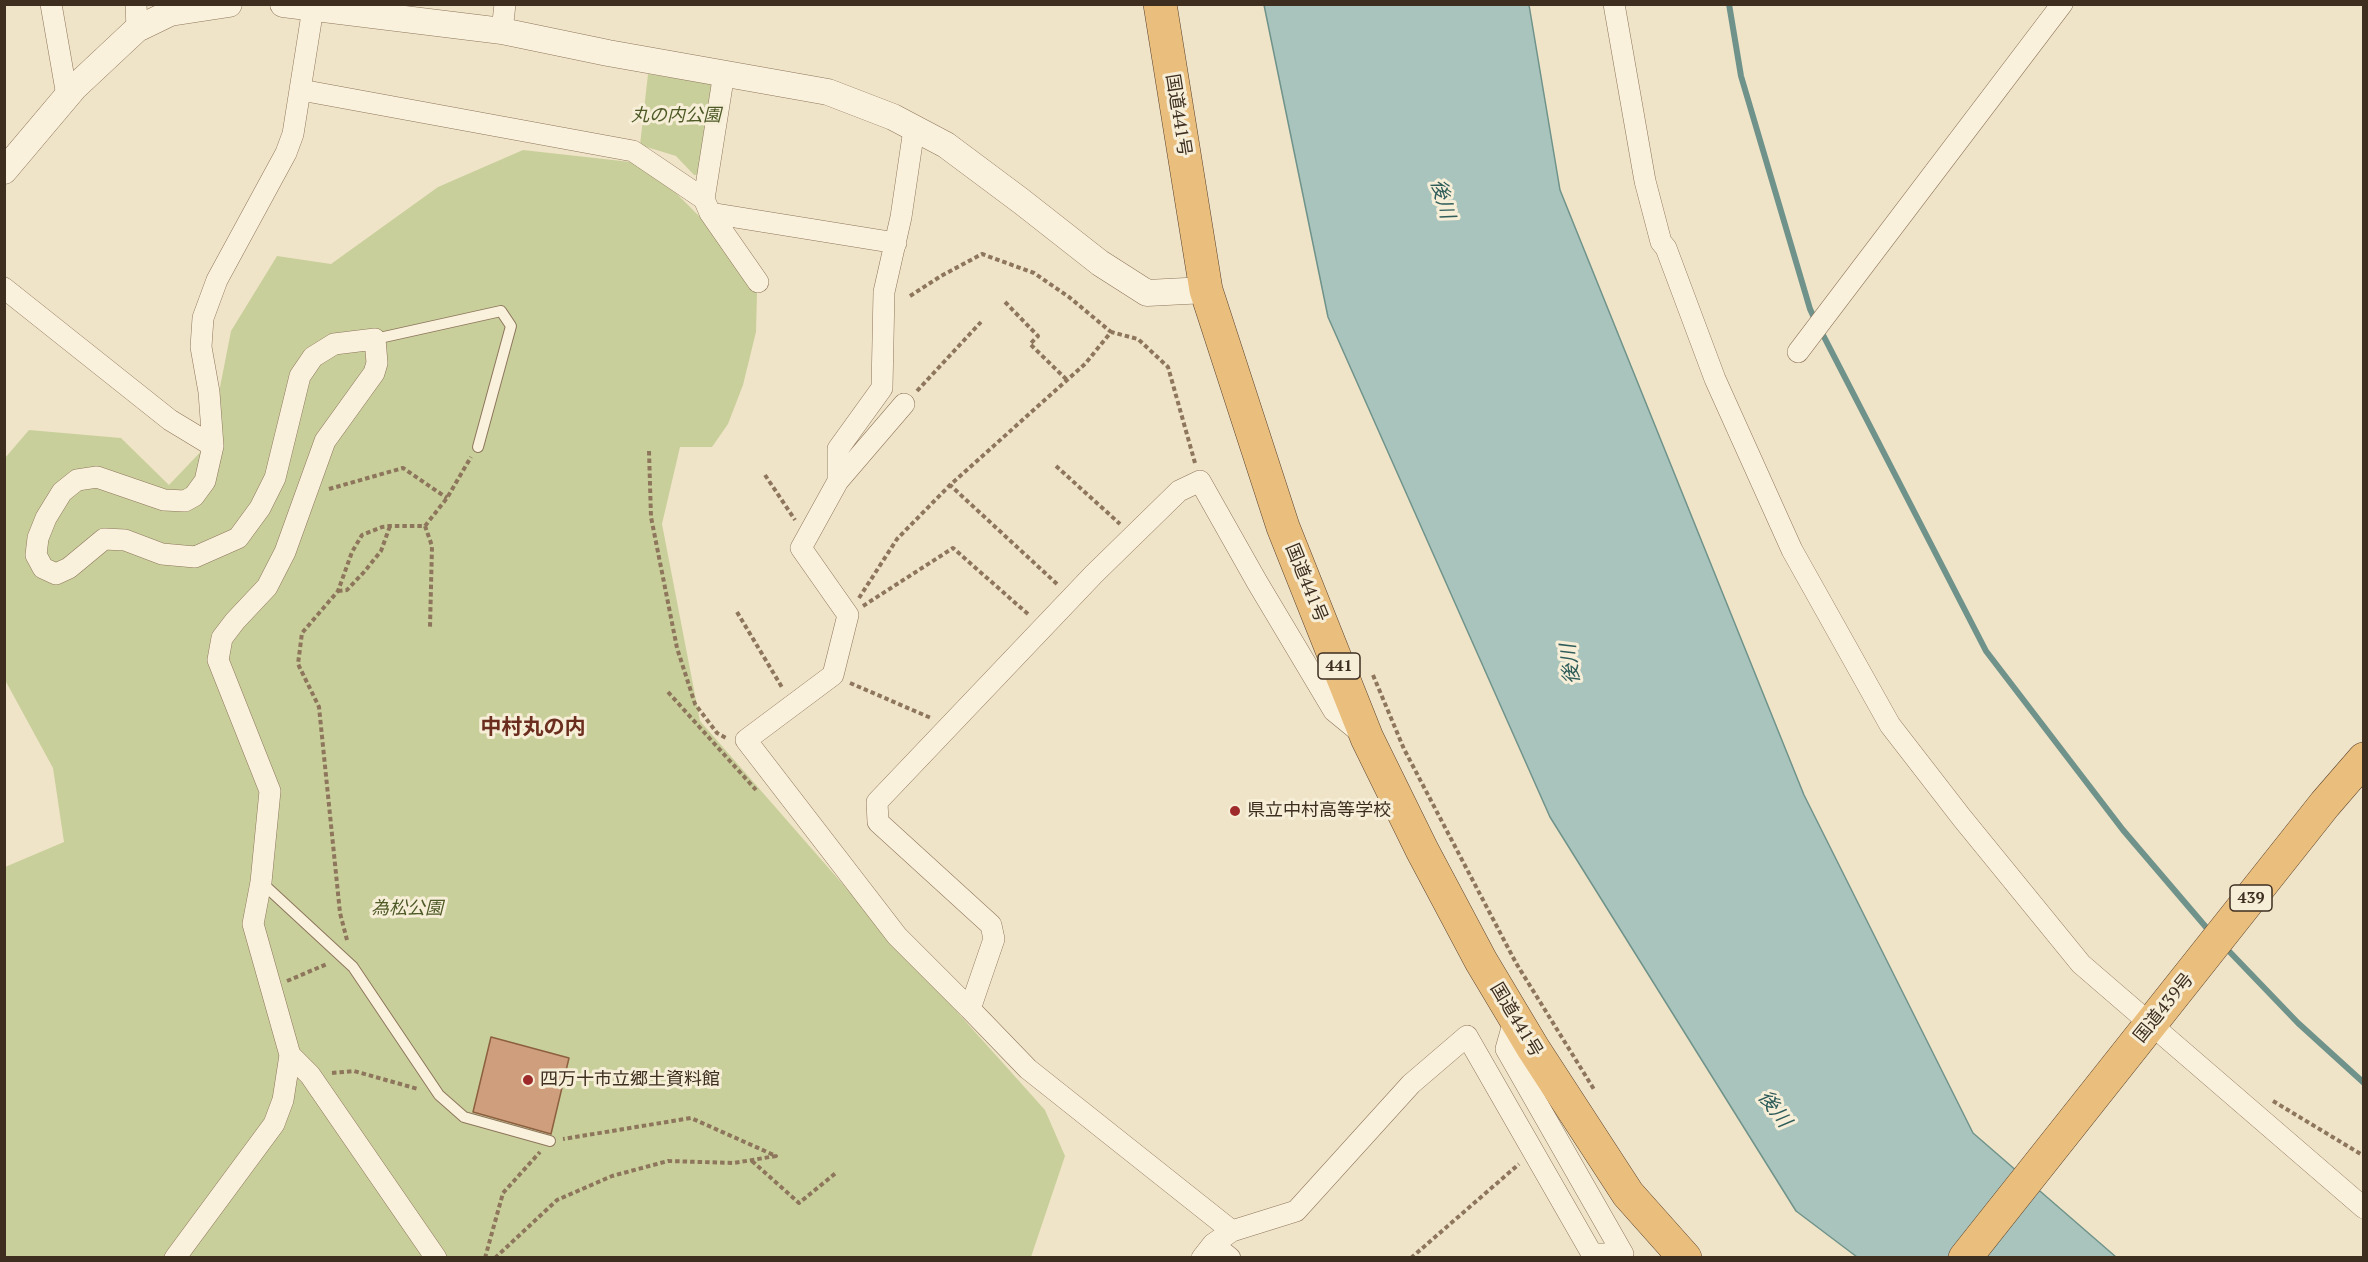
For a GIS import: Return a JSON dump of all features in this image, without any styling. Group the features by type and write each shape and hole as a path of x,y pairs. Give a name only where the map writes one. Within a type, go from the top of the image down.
{"highway":[{"name":"国道441号","path":"1160,4 1206,290 1283,527 1367,738 1422,850 1481,961 1515,1017 1628,1194 1685,1257"},
{"name":"国道439号","path":"1965,1257 2325,804 2364,759"}],"street":[{"path":"51,4 67,96"},
{"path":"4,171 137,17 229,4"},
{"path":"283,4 502,31 828,92 893,117 945,146 1021,201 1100,263 1147,292 1206,290"},
{"path":"502,31 505,4"},
{"path":"1614,4 1645,181 1661,242 1666,248 1715,379 1792,550 1890,725 1962,819 2081,964 2145,1031 2364,1208"},
{"path":"1798,352 2062,4"},
{"path":"175,1257 274,1124 283,1100 290,1055 253,924 261,882 270,791 218,660 222,638 267,587 285,552 325,441 374,373 377,363 375,339 334,344 313,357 300,376 275,478 260,508 238,538 195,557 162,554 125,540 104,539 69,568 56,574 43,568 36,555 38,538 46,518 62,492 77,480 97,477 164,500 185,501 194,496 205,481 213,446 209,392 201,347 203,318 217,280 286,153 293,134 313,8"},
{"path":"707,206 724,73"},
{"path":"301,90 633,151 707,206 758,282"},
{"path":"838,481 838,449 882,388 884,292 896,243 914,129"},
{"path":"707,206 896,243"},
{"path":"4,288 170,420 213,446"},
{"path":"904,405 838,481 801,548 848,615 833,675 746,740 897,936 1028,1069 1232,1231"},
{"path":"970,1009 994,939 991,925 878,822 877,802 1071,598 1179,491 1200,481 1334,711 1367,738"},
{"path":"1515,1017 1506,1049 1624,1256"},
{"path":"1208,1250 1232,1231 1296,1211 1411,1084 1467,1036 1592,1254 1624,1256"},
{"path":"290,1055 310,1075 436,1257"},
{"path":"1208,1250 1230,1257"}],"lane":[{"path":"375,339 501,311 511,326 478,447"},
{"path":"261,882 345,956 439,1095 464,1117 550,1142"}],"path":[{"path":"910,296 940,276 982,254 1034,273 1069,297 1111,332 1138,339 1168,367 1200,481"},
{"path":"1005,302 1038,336 1030,344 1067,380"},
{"path":"904,405 981,322"},
{"path":"848,615 897,539 950,485 1085,364 1111,332"},
{"path":"424,526 447,498 478,447"},
{"path":"649,451 651,517 677,648 695,704 717,733 732,741 746,740"},
{"path":"1056,466 1134,537"},
{"path":"305,496 402,468 447,498"},
{"path":"765,475 807,538"},
{"path":"950,485 1071,598"},
{"path":"338,591 347,591 381,551 390,526"},
{"path":"353,967 340,913 319,707 298,664 302,633 338,591 352,552 362,535 382,527 424,526"},
{"path":"424,526 432,546 430,627"},
{"path":"848,615 953,548 1043,627"},
{"path":"737,612 793,705"},
{"path":"1372,673 1404,749 1516,963 1596,1092"},
{"path":"833,675 949,726"},
{"path":"271,988 345,956"},
{"path":"310,1075 354,1071 439,1095"},
{"path":"485,1257 503,1192 516,1181 550,1142 691,1118 776,1156 734,1163 668,1161 612,1176 557,1200 495,1257"},
{"path":"1411,1257 1533,1151"},
{"path":"751,1160 799,1203 837,1172"}],"green space":[{"name":"丸の内公園","path":"648,74 714,84 701,174 694,175 676,156 640,145"},
{"name":"為松公園","path":"523,150 631,162 661,178 707,224 749,277 757,294 756,332 743,385 728,424 712,447 680,447 662,524 700,721 1045,1110 1065,1156 1031,1257 5,1258 5,867 64,842 53,768 5,680 5,458 29,430 121,438 169,485 209,443 231,331 277,256 331,264 438,187"}],"water":[{"name":"後川","path":"1264,5 1529,5 1560,190 1804,795 1973,1133 2116,1257 1857,1257 1796,1211 1550,817 1328,317"}],"building":[{"path":"491,1037 569,1058 551,1134 473,1112"}],"waterway":[{"path":"1729,4 1741,76 1810,309 1816,322"},
{"path":"1821,331 1986,651 2123,830 2211,933"},
{"path":"2225,947 2298,1023 2364,1083"}],"place":[{"name":"県立中村高等学校","path":"1235,811"},
{"name":"四万十市立郷土資料館","path":"528,1080"}],"district":[{"name":"中村丸の内","path":"533,728"}]}
